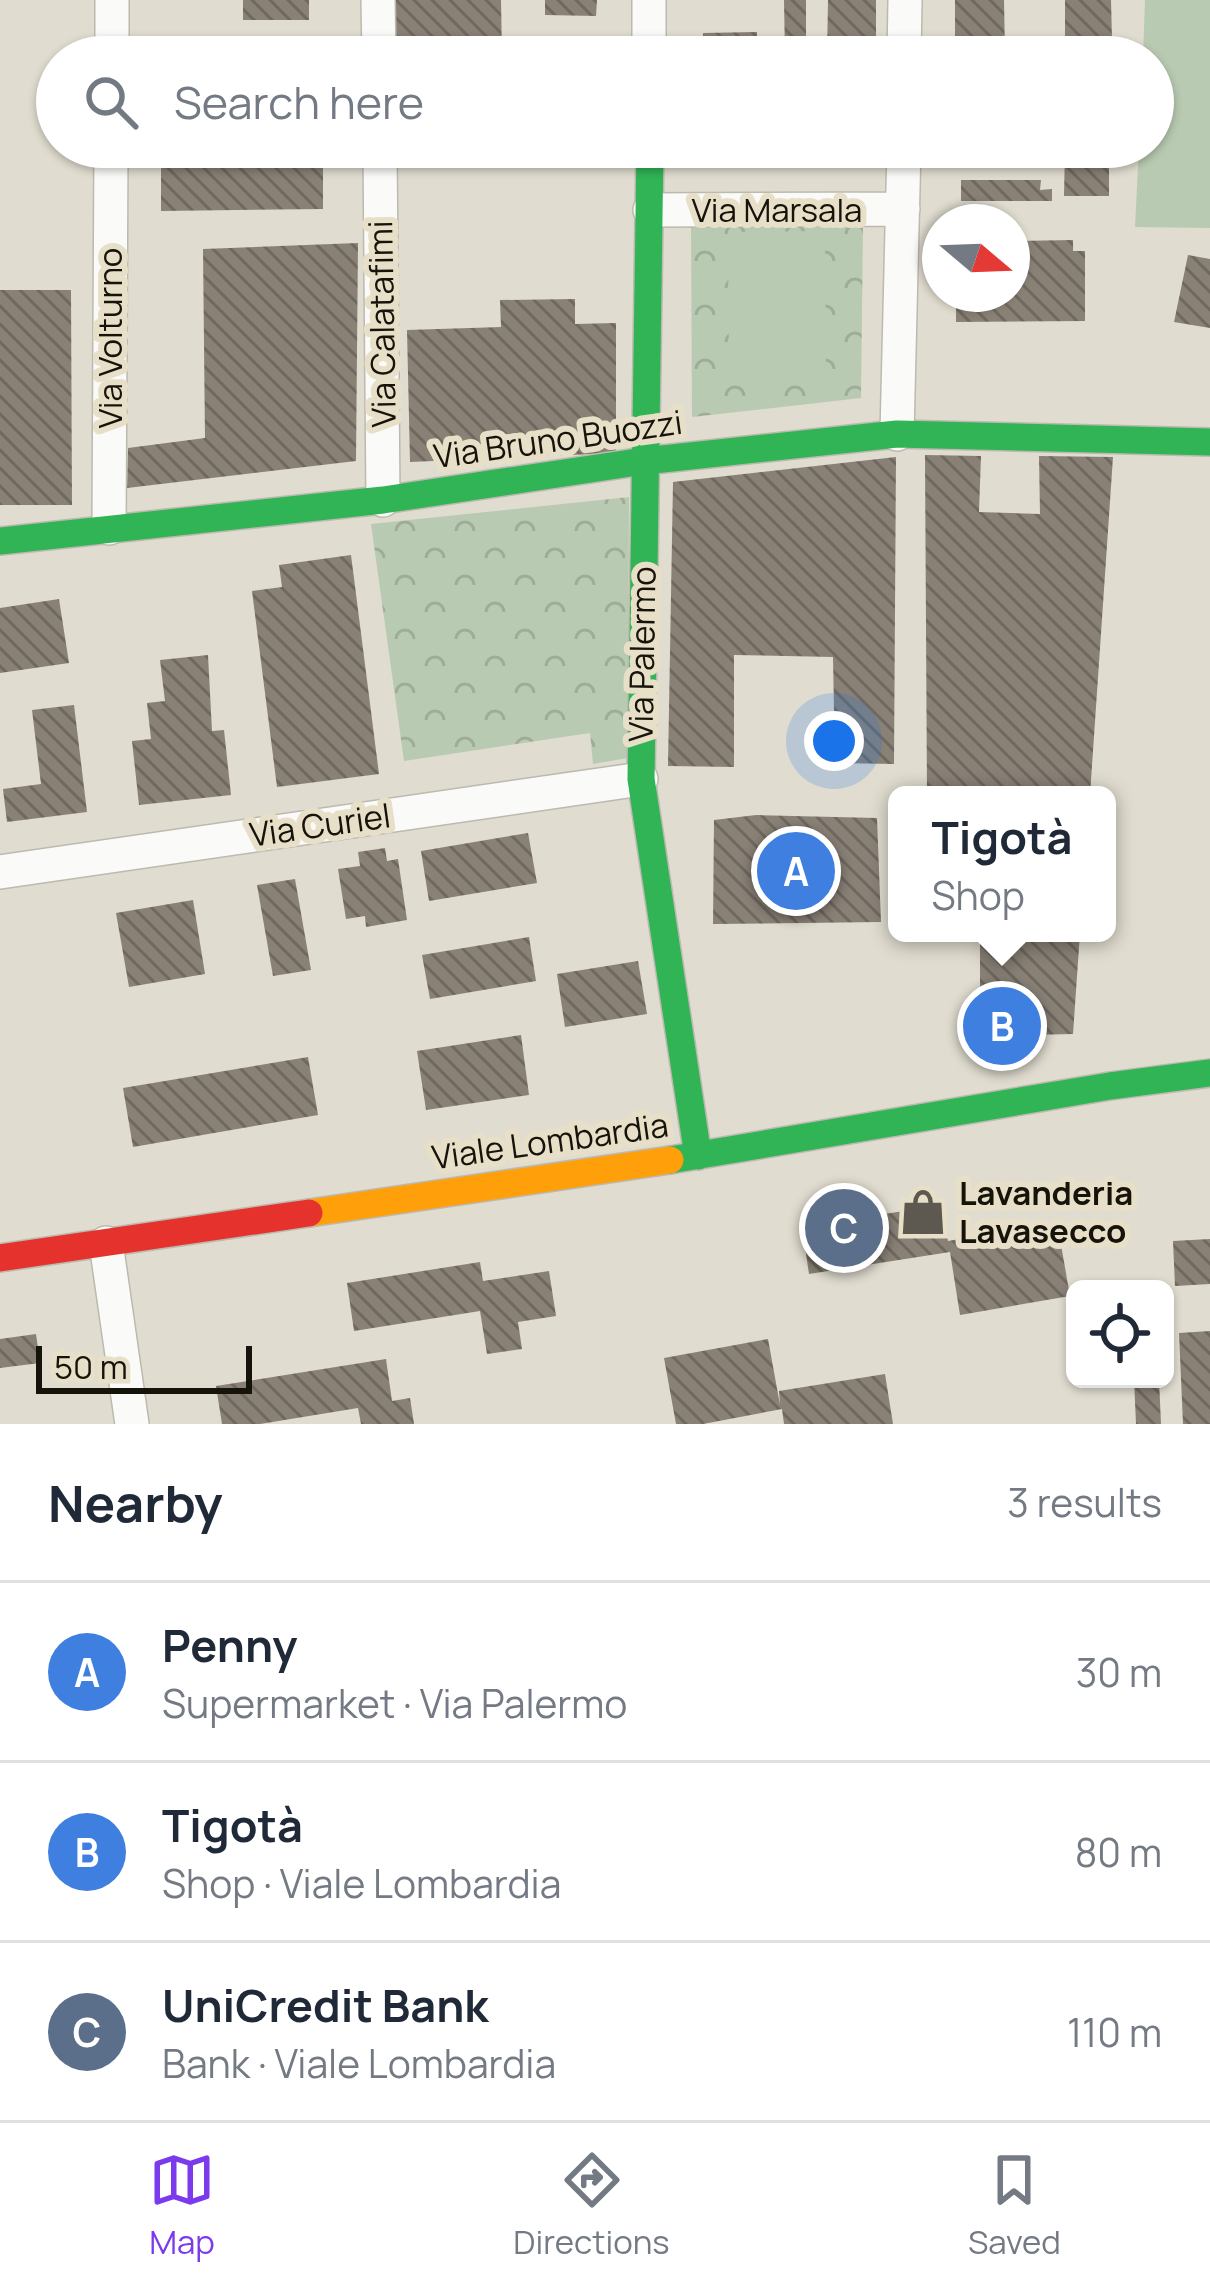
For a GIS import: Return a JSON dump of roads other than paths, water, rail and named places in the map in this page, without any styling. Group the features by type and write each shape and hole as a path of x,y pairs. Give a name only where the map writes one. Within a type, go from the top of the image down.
{"street":[{"path":"112,0 112,36"},
{"path":"379,0 379,36"},
{"path":"649,0 649,36"},
{"path":"904,36 905,0"},
{"name":"Via Volturno","path":"109,528 111,168"},
{"name":"Via Calatafimi","path":"380,168 383,500"},
{"name":"Via Palermo","path":"650,168 641,778 698,1156"},
{"name":"Via Marsala","path":"897,434 904,168"},
{"name":"Via Marsala","path":"650,210 903,209"},
{"name":"Via Bruno Buozzi","path":"0,541 383,500 644,461 897,434 1210,442"},
{"name":"Via Curiel","path":"0,872 641,778"},
{"name":"Viale Lombardia","path":"0,1258 698,1156 1210,1073"},
{"path":"106,1243 133,1424"}],"place":[{"name":"Penny","path":"796,871"},
{"name":"Tigotà","path":"1002,1026"},
{"name":"Lavanderia Lavasecco","path":"923,1212"},
{"name":"UniCredit Bank","path":"844,1228"}]}
